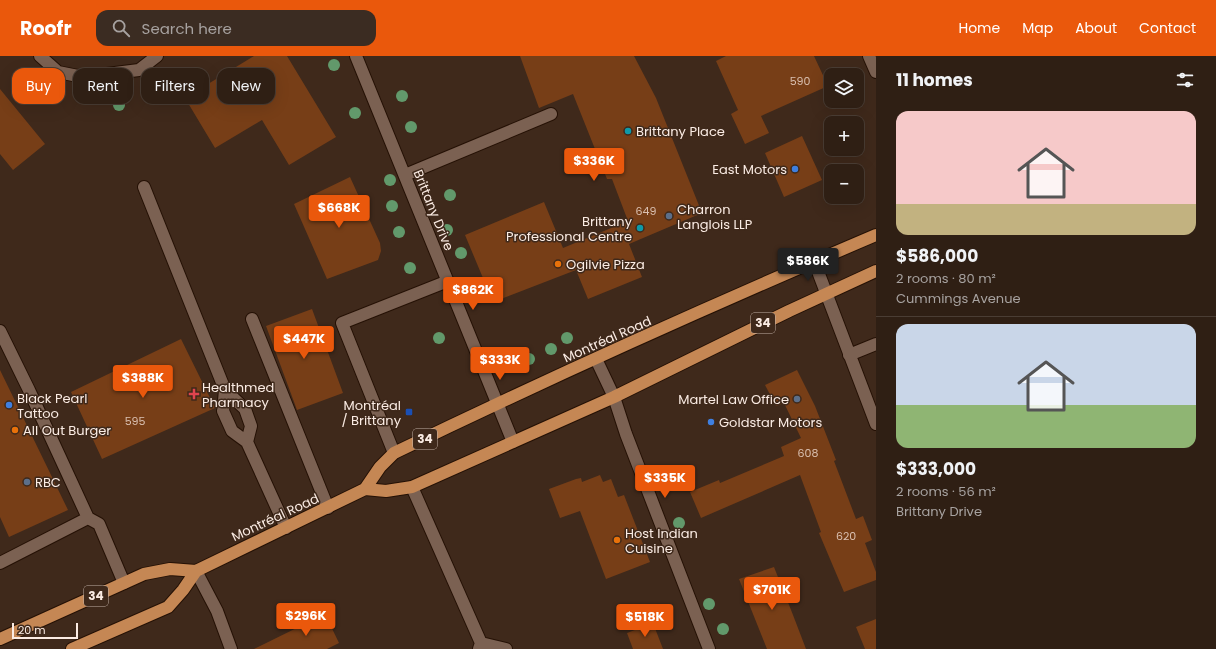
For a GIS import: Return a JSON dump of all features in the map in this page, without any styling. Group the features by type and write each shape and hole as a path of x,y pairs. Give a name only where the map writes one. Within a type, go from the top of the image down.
{"main road":[{"name":"Montréal Road","path":"0,639 144,574 170,569 196,571 365,489 380,468 394,454 497,404 876,234"},
{"name":"34","path":"365,489 386,491 412,487 614,397 876,271"},
{"path":"72,649 168,607 183,590 196,571"}],"street":[{"path":"40,56 58,72 83,77 139,70 157,56"},
{"name":"Brittany Drive","path":"356,56 513,442"},
{"path":"869,56 876,72"},
{"path":"405,175 551,114"},
{"path":"144,187 225,390 245,409 251,426 247,442"},
{"path":"814,261 876,424"},
{"path":"394,454 342,323 448,281"},
{"path":"252,319 328,508"},
{"path":"0,331 88,518 99,524 124,583"},
{"path":"849,355 876,344"},
{"path":"596,359 614,397 626,434 709,649"},
{"path":"225,390 223,411 232,431 247,442 286,528"},
{"path":"412,487 480,646 506,649"},
{"path":"0,563 88,518"},
{"path":"196,571 217,611 231,649"}],"building":[{"path":"254,56 287,56 336,137 289,165 262,120 215,148 189,104 209,104 209,83 217,79 217,104 275,104 275,68 234,68"},
{"path":"520,56 634,56 656,98 702,213 629,244 642,277 588,299 576,270 493,302 465,235 544,202 563,248 628,221 612,179 607,179 573,94 539,108"},
{"path":"726,56 814,56 824,77 824,88 761,116 769,133 745,144 731,114 738,110 716,61"},
{"path":"0,89 45,144 13,170 0,154"},
{"name":"East Motors","path":"802,136 822,180 784,197 765,153"},
{"path":"350,177 380,243 381,251 378,260 327,279 294,204"},
{"path":"312,309 343,393 297,410 266,326"},
{"path":"181,339 215,408 102,459 71,392"},
{"name":"RBC","path":"0,370 68,510 9,537 0,517"},
{"path":"797,370 815,406 836,460 834,461 856,519 863,516 872,540 865,543 876,572 876,580 844,592 819,533 821,532 800,475 701,518 690,492 719,480 720,483 784,456 781,447 801,438 784,403 776,406 765,385"},
{"name":"Host Indian Cuisine","path":"600,475 603,482 611,479 618,497 624,495 650,562 606,579 580,511 560,518 549,489 576,479 581,478 582,482"},
{"path":"774,567 806,649 767,649 739,579"},
{"path":"325,614 339,643 327,649 254,649"},
{"path":"876,619 876,649 865,649 856,627"},
{"path":"653,623 663,649 633,649 627,633"}],"place":[{"name":"Brittany Place","path":"628,131"},
{"name":"East Motors","path":"795,169"},
{"name":"Charron Langlois LLP","path":"669,216"},
{"name":"Brittany Professional Centre","path":"640,228"},
{"name":"Ogilvie Pizza","path":"558,264"},
{"name":"Healthmed Pharmacy","path":"194,394"},
{"name":"Martel Law Office","path":"797,399"},
{"name":"Black Pearl Tattoo","path":"9,405"},
{"name":"Montréal / Brittany","path":"409,412"},
{"name":"Goldstar Motors","path":"711,422"},
{"name":"All Out Burger","path":"15,430"},
{"name":"RBC","path":"27,482"},
{"name":"Host Indian Cuisine","path":"617,540"}]}
